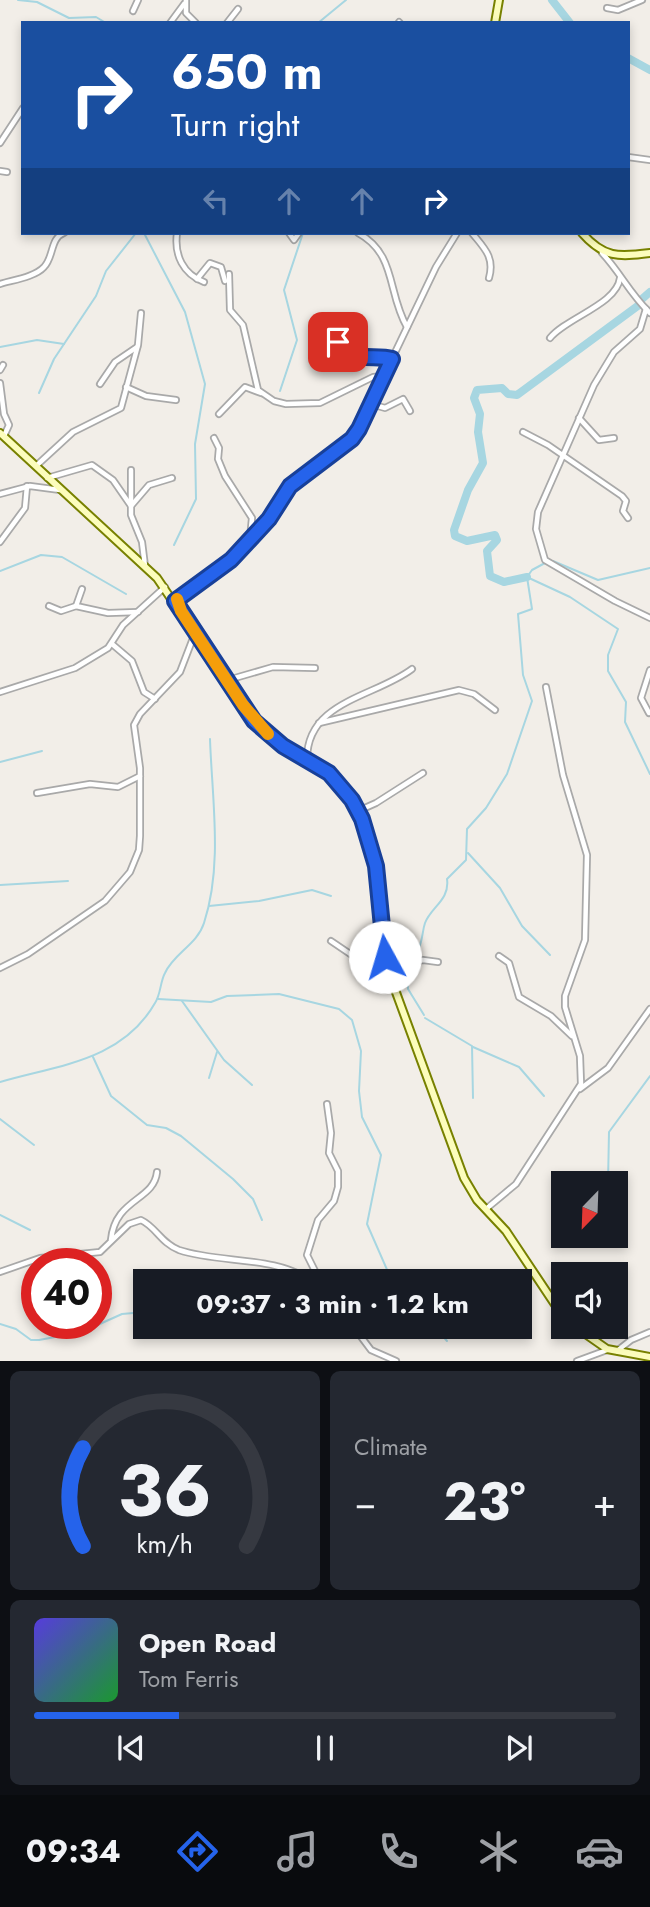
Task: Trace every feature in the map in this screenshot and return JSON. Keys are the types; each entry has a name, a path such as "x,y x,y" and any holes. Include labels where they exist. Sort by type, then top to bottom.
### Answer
{"street":[{"path":"133,11 138,0"},
{"path":"171,21 186,0 186,13 194,21"},
{"path":"495,21 499,0"},
{"path":"607,8 618,10 642,0"},
{"path":"228,21 237,9"},
{"path":"0,143 21,111"},
{"path":"630,157 650,160"},
{"path":"0,171 7,172"},
{"path":"0,284 41,269 56,238 61,235"},
{"path":"177,235 178,256 184,268 204,282"},
{"path":"361,235 379,249 386,259 396,299 408,327"},
{"path":"175,601 231,560 269,519 290,486 352,439 441,257 456,235"},
{"path":"474,235 489,254 492,265 489,278"},
{"path":"584,235 602,253 648,311 642,326 609,358 579,418 537,518 539,543 545,560 650,618"},
{"path":"602,253 624,256 650,253"},
{"path":"197,279 209,263 221,267 227,285 230,310 243,325 257,387 262,394"},
{"path":"227,285 229,274"},
{"path":"550,338 565,323 588,312 611,293 619,284 620,278"},
{"path":"35,467 73,432 119,410 137,348 141,313"},
{"path":"348,319 338,338 342,349 359,357 392,359"},
{"path":"100,384 115,362 137,348"},
{"path":"219,414 245,387 278,403 311,404 332,399 373,377 384,376"},
{"path":"0,383 4,415 9,425 2,435 166,587 254,721 283,746 341,785 358,811 376,866 385,957 389,971 464,1178 506,1231 551,1298"},
{"path":"126,387 146,396 176,400"},
{"path":"371,404 385,408 403,398 410,411"},
{"path":"579,418 600,440 614,438"},
{"path":"523,432 564,456 624,498 623,511 628,518"},
{"path":"214,438 225,476 252,518 250,539"},
{"path":"47,478 92,466 113,480 131,506"},
{"path":"131,470 132,521 143,546 145,567"},
{"path":"131,506 152,483 172,478"},
{"path":"0,494 27,486 61,490"},
{"path":"0,542 25,508 27,486"},
{"path":"0,692 75,668 112,644 123,625 166,587"},
{"path":"76,606 82,589"},
{"path":"49,606 61,611 76,606 108,612 139,612"},
{"path":"0,968 28,954 105,901 130,872 139,850 140,776 134,725 180,673 195,632"},
{"path":"112,644 132,661 144,692 155,699"},
{"path":"228,680 273,667 315,668"},
{"path":"307,760 310,734 318,723 340,705 412,669"},
{"path":"649,713 641,698 650,670"},
{"path":"546,687 563,775 587,855 585,940 565,996 565,1007 581,1066 579,1089"},
{"path":"318,723 459,690 474,694 495,710"},
{"path":"358,811 376,803 423,773"},
{"path":"37,793 90,784 118,787 140,776"},
{"path":"331,941 362,962 389,971"},
{"path":"499,956 509,963 519,997 551,1016 575,1040"},
{"path":"385,957 408,964 438,962"},
{"path":"486,1209 516,1184 579,1089 607,1069 650,1009"},
{"path":"314,1269 307,1255 318,1220 334,1201 339,1176 329,1153 331,1133 327,1104"},
{"path":"111,1241 122,1211 149,1190 155,1182 157,1172"},
{"path":"0,1272 40,1258 100,1252 129,1224 141,1220 161,1240 176,1249 284,1269"},
{"path":"617,1351 631,1340 650,1332"},
{"path":"361,1339 380,1359 396,1361"},
{"path":"593,1339 607,1349 650,1357"},
{"path":"577,1361 591,1359 607,1349"}],"waterway":[{"path":"18,0 37,2 69,18 96,17 103,21"},
{"path":"320,21 346,0"},
{"path":"552,0 568,21"},
{"path":"630,59 650,70"},
{"path":"39,393 54,359 96,296 106,271 134,235"},
{"path":"145,235 185,312 205,384 195,444 196,499 174,545"},
{"path":"280,391 297,340 284,290 302,235"},
{"path":"642,299 650,292"},
{"path":"527,577 504,582 490,576 487,551 497,540 495,535 467,541 455,536 454,530 468,490 483,463 478,432 480,414 474,398 477,390 502,388 508,394 517,395 639,305"},
{"path":"0,347 37,340 64,344"},
{"path":"0,571 41,555 62,557 126,594"},
{"path":"553,561 598,580 650,568"},
{"path":"407,962 407,955 418,950 425,923 446,892 447,879 466,860 467,829 486,808 507,774 532,701 523,675 518,614 532,609 527,577 532,570 545,563"},
{"path":"529,578 570,597 618,629 608,655 608,671 626,702 625,722 650,774"},
{"path":"0,1082 87,1058 125,1037 155,1003 169,966 201,931 210,901 215,855 210,739"},
{"path":"0,762 42,751"},
{"path":"468,853 500,888 522,926 550,955"},
{"path":"0,885 68,881"},
{"path":"209,906 259,901 312,890 331,896"},
{"path":"407,965 408,989 424,1015"},
{"path":"158,999 211,1002 227,996 279,994 339,1009 352,1020 361,1051 359,1091 362,1117 381,1155 367,1224 387,1269"},
{"path":"182,1001 224,1060 252,1085"},
{"path":"425,1018 472,1046 473,1098"},
{"path":"473,1047 519,1067 544,1096"},
{"path":"209,1078 217,1052"},
{"path":"93,1057 111,1096 147,1125 166,1128 181,1136 253,1199 262,1220"},
{"path":"608,1171 609,1132 650,1076"},
{"path":"0,1119 34,1145"},
{"path":"0,1215 30,1230"},
{"path":"0,1324 16,1329 31,1340 39,1340 82,1332 122,1314 133,1313"}],"slow traffic":[{"path":"177,599 175,601 181,611 243,705 254,721 268,734"}],"route":[{"path":"338,342 342,349 351,355 392,359 359,429 352,439 290,486 269,519 231,560 175,601 254,721 294,754 329,773 352,800 362,819 376,866 385,957"}]}
